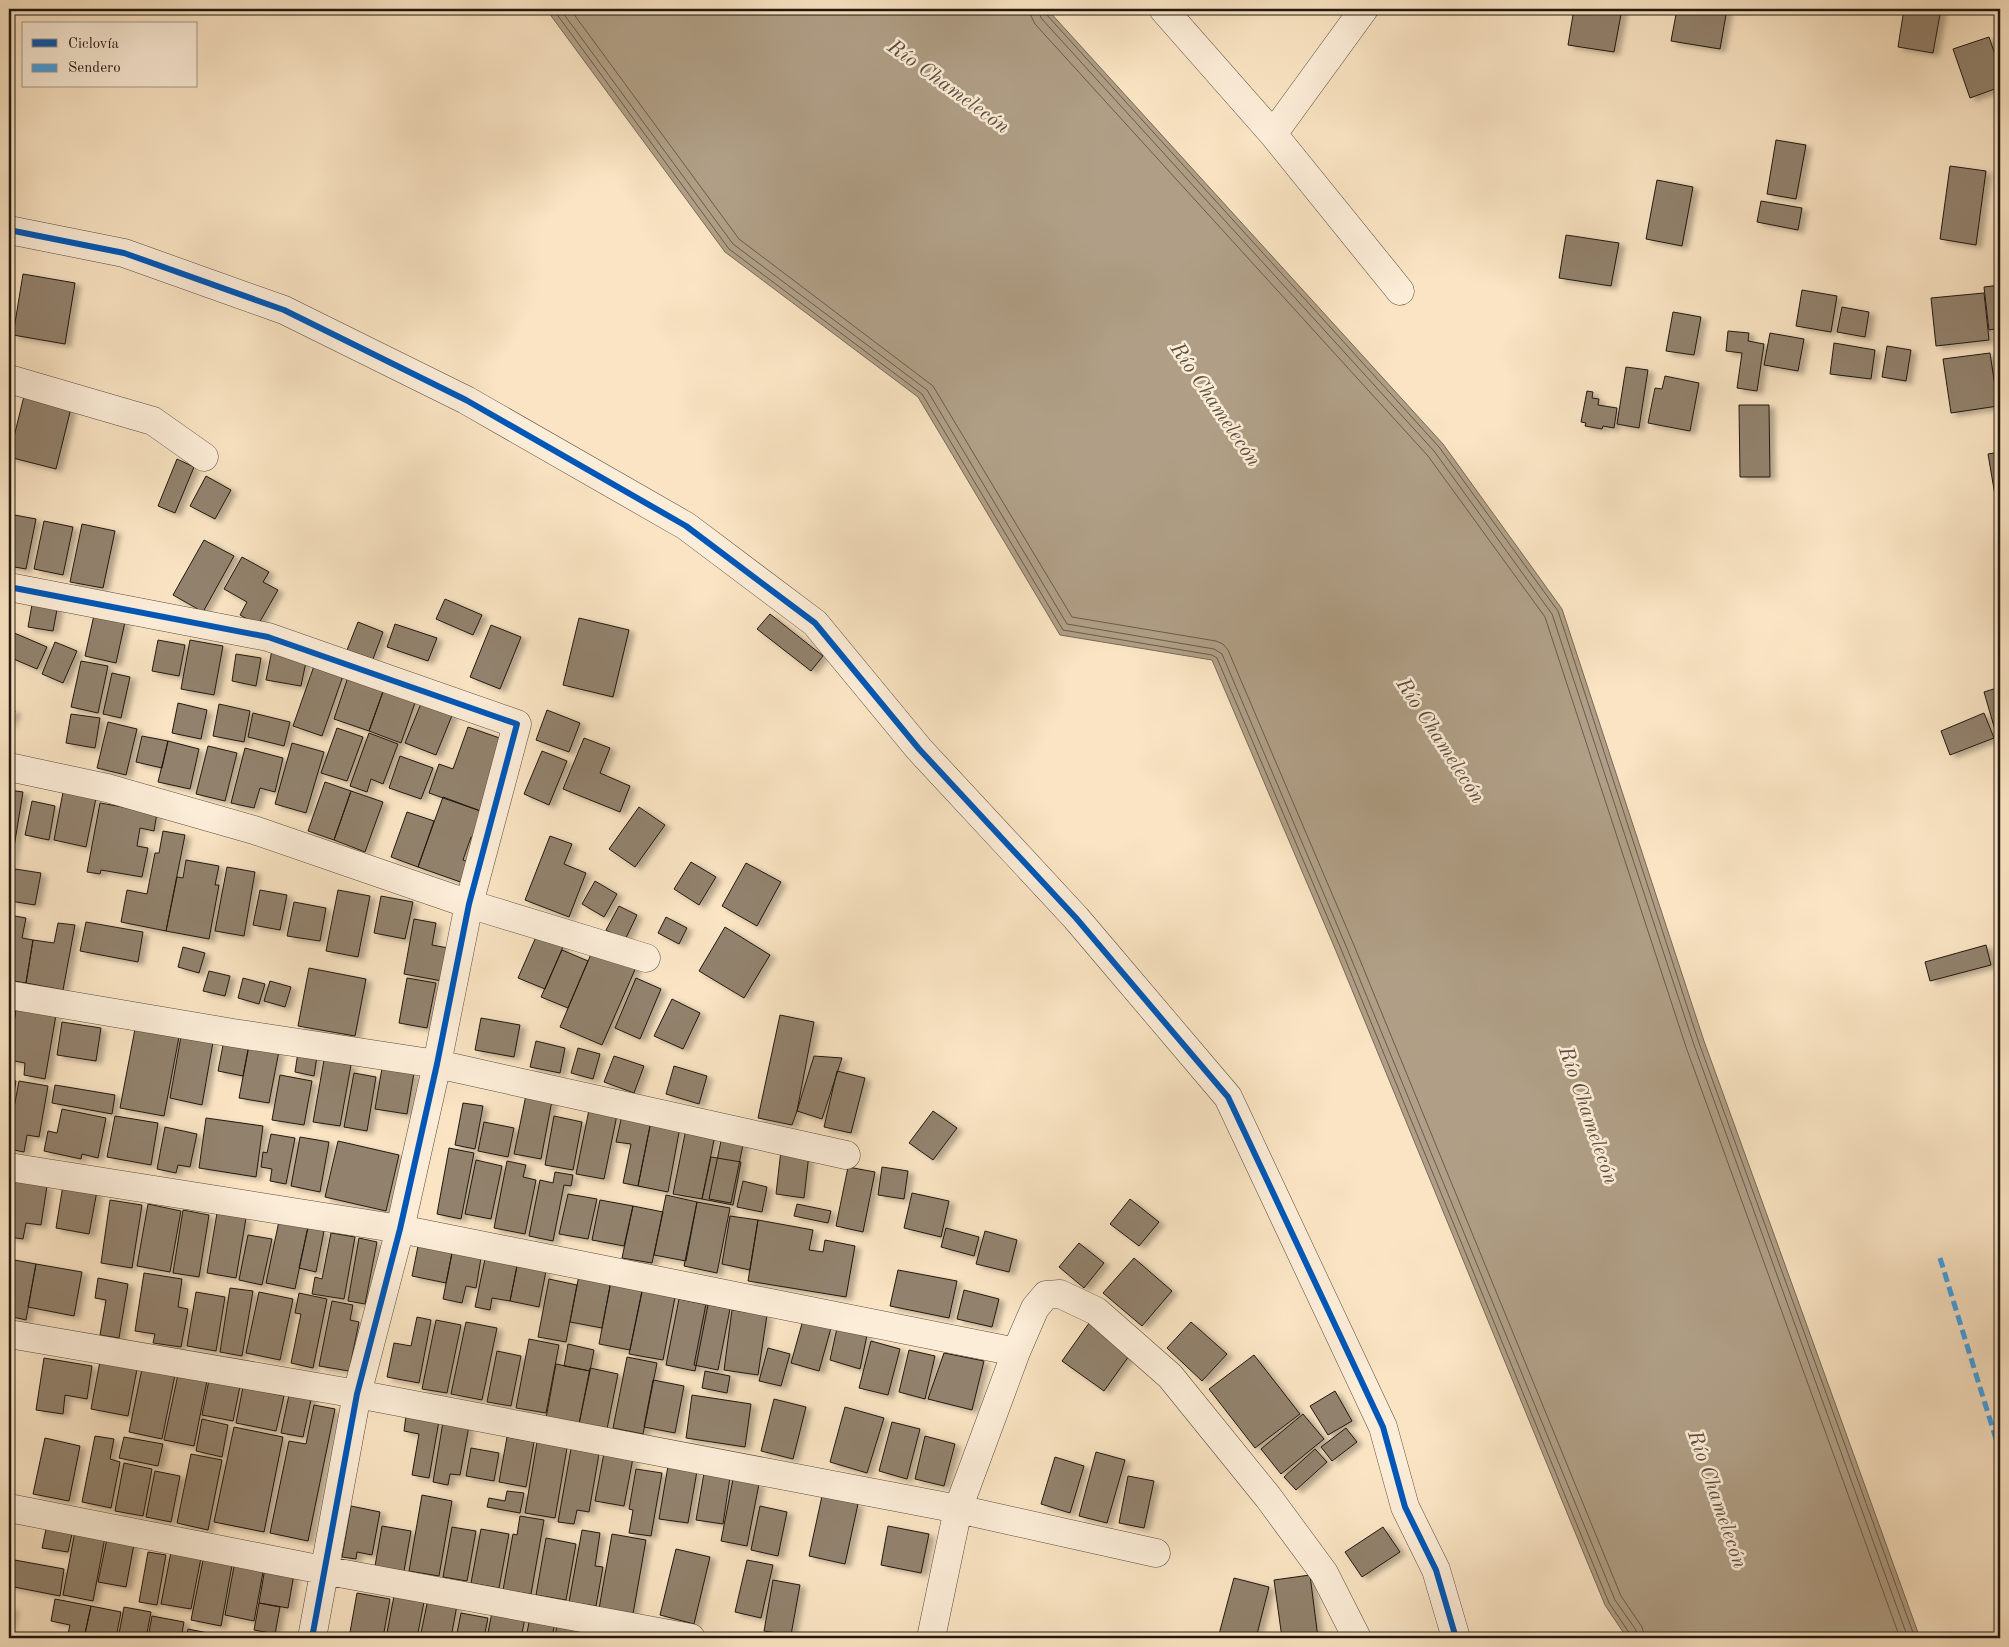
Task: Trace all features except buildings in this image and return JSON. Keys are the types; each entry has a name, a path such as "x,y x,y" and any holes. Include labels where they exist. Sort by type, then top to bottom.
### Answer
{"street":[{"path":"1163,9 1273,134 1400,291"},
{"path":"1273,134 1364,9"},
{"path":"9,230 124,253 293,314 466,400 686,526 815,623 919,748 1076,918 1228,1097 1383,1427 1405,1507 1436,1570 1456,1638"},
{"path":"9,379 153,420 204,457"},
{"path":"9,588 268,638 517,724 469,904 437,1064 400,1229 357,1394 323,1570 312,1638"},
{"path":"9,767 107,788 254,830 469,904 646,958"},
{"path":"9,995 233,1033 437,1064 846,1155"},
{"path":"9,1167 400,1229 1016,1352"},
{"path":"931,1638 958,1509 1016,1352 1035,1308 1046,1295 1060,1294 1096,1311 1170,1376 1268,1497 1324,1573 1357,1638"},
{"path":"9,1334 357,1394 958,1509 1156,1553"},
{"path":"9,1508 323,1570 691,1638"}],"water":[{"name":"Río Chamelecón","path":"546,9 1047,9 1443,444 1562,609 1704,1041 1920,1638 1627,1638 1605,1605 1336,951 1212,660 1060,635 918,397 725,252"}],"marked path":[{"path":"1940,1258 2000,1452"}],"cycle path":[{"path":"9,230 124,253 284,310 466,400 686,526 815,623 919,749 1076,918 1228,1097 1383,1427 1405,1507 1436,1570 1456,1638"},
{"path":"9,587 268,637 517,724 469,904 437,1064 400,1229 357,1394 312,1638"}]}
